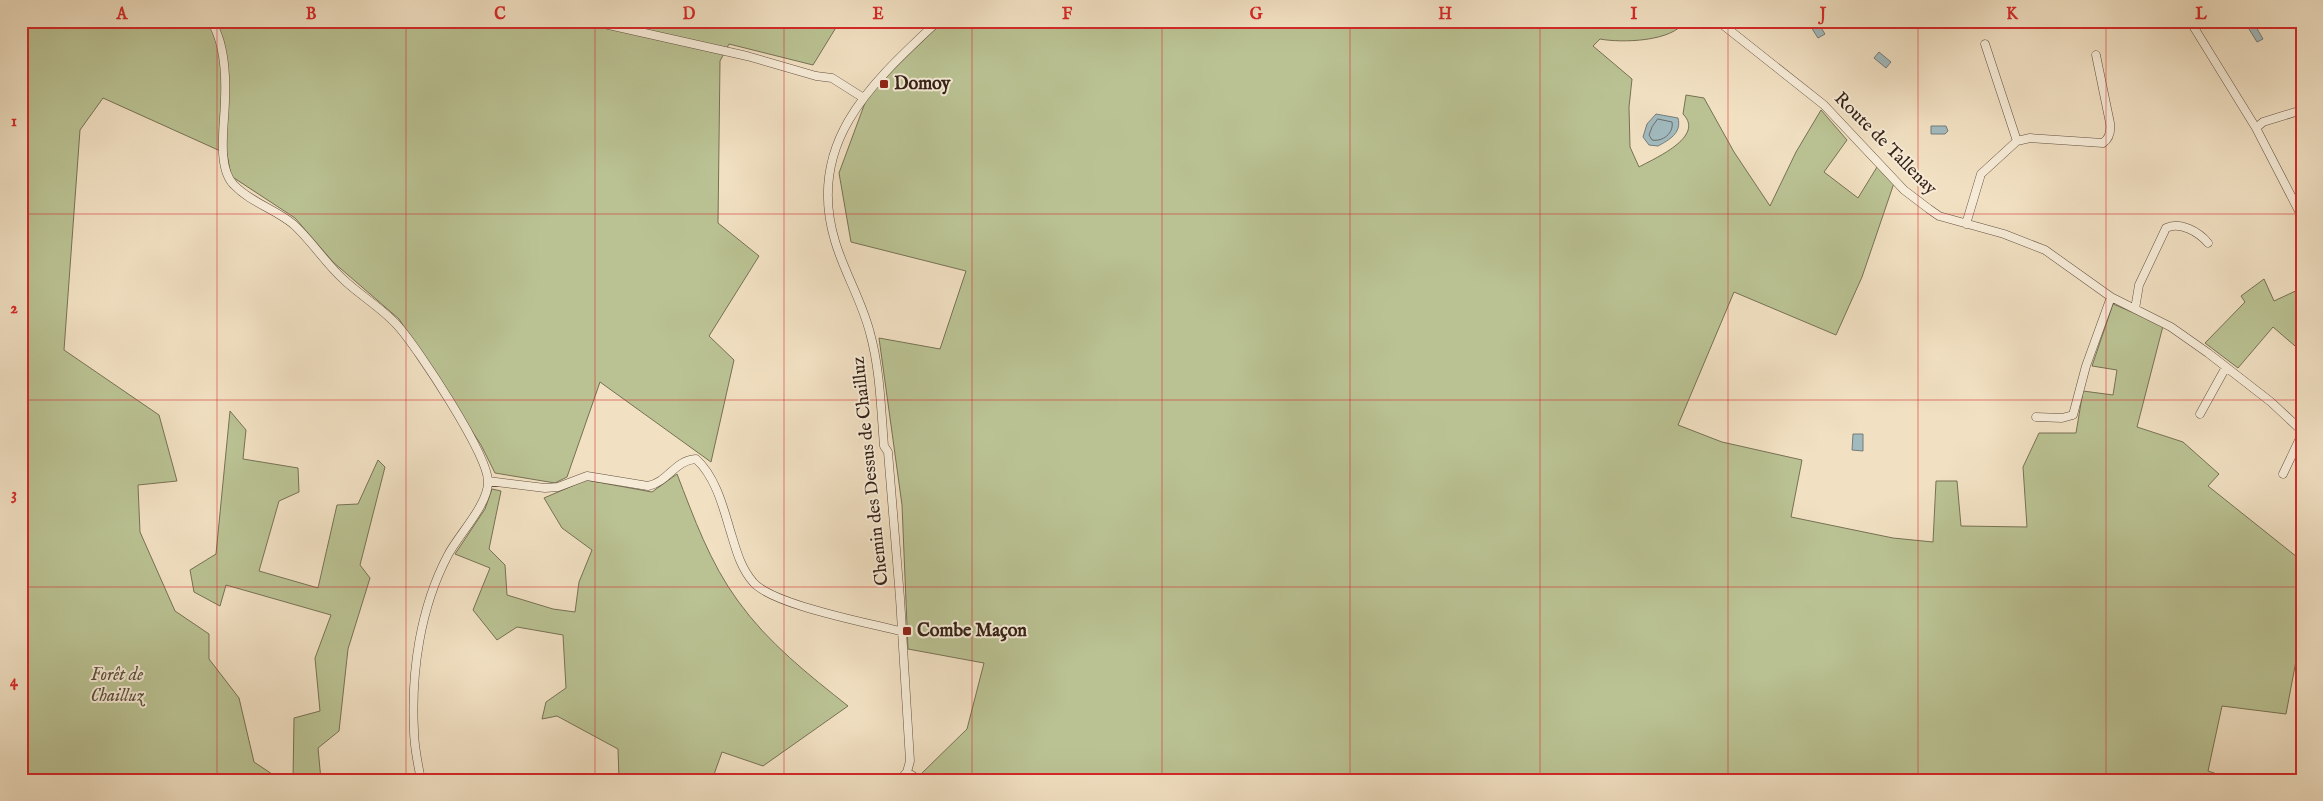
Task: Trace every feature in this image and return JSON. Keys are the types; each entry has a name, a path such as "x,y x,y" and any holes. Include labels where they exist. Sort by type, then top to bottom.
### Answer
{"street":[{"path":"211,21 218,37 224,73 223,150 227,176 234,186 296,227 344,280 399,326 448,398 478,448 486,469 488,481 486,495 449,553 437,576 426,608 416,662 414,723 421,780"},
{"path":"591,21 746,56 816,76 832,78 862,97"},
{"name":"Chemin des Dessus de Chailluz","path":"907,772 910,761 903,632 888,452 884,446 876,363 870,333 835,241 828,194 831,168 839,140 862,97 938,21"},
{"name":"Route de Tallenay","path":"1718,21 1824,105 1904,190 1939,216 2033,243 2112,296 2171,327 2271,402 2302,432"},
{"path":"2190,21 2256,128 2302,217"},
{"path":"1985,44 2018,141"},
{"path":"1966,224 1981,174 2018,141 2030,138 2103,144 2107,141 2111,132 2110,123 2096,55"},
{"path":"2256,128 2263,122 2302,110"},
{"path":"2136,309 2140,285 2166,228 2178,225 2197,233 2208,243"},
{"path":"2036,417 2062,418 2073,414 2086,366 2112,296"},
{"path":"2200,414 2226,367"},
{"path":"2282,474 2302,432"},
{"path":"488,481 545,488 558,487 587,476 648,486 658,484 682,462 696,459 714,484 744,569 762,591 776,598 808,608 903,632"},
{"path":"900,780 907,772 919,780"}],"green space":[{"name":"Forêt de Chailluz","path":"21,21 840,21 813,65 729,44 720,61 718,223 759,256 709,336 734,360 711,462 600,382 567,477 555,483 495,473 481,445 399,319 333,262 295,218 231,176 227,154 103,98 80,130 64,350 159,415 177,481 138,485 140,532 175,611 209,634 209,659 239,698 254,762 281,780 21,780"},
{"path":"935,21 1685,21 1679,28 1658,37 1633,41 1600,39 1593,46 1632,79 1629,107 1630,147 1639,167 1665,153 1683,139 1688,131 1688,123 1683,114 1686,95 1704,98 1734,152 1770,206 1796,152 1821,110 1847,140 1824,172 1858,198 1877,167 1894,183 1862,277 1836,335 1734,292 1678,425 1722,442 1802,460 1791,517 1893,538 1933,542 1936,481 1957,481 1961,526 2027,527 2023,467 2039,433 2076,433 2083,391 2113,395 2117,370 2092,366 2113,304 2160,324 2163,326 2137,427 2183,442 2219,474 2208,486 2302,561 2302,629 2286,714 2222,706 2208,771 2235,780 924,780 920,775 967,729 984,663 908,649 902,505 879,338 940,349 966,271 851,242 839,173 869,92"},
{"path":"2264,279 2274,301 2302,288 2302,352 2273,327 2238,368 2205,343 2245,302 2241,296"},
{"path":"230,411 246,430 243,459 298,468 299,492 279,501 259,571 318,588 337,505 358,504 378,460 385,467 360,565 370,578 348,649 339,731 318,748 321,780 293,780 294,718 320,711 315,658 331,615 226,585 220,606 194,592 190,570 216,554"},
{"path":"677,474 696,524 711,556 738,601 776,645 848,706 763,766 722,752 712,780 619,780 618,749 557,716 542,719 546,702 566,688 563,635 517,627 497,640 473,610 490,568 455,554 485,509 492,489 501,491 489,549 505,565 507,595 553,609 575,612 579,582 592,550 562,528 544,498 586,480 652,492"}],"water":[{"path":"1818,23 1825,34 1818,38 1811,27"},
{"path":"2255,25 2263,39 2257,42 2249,29"},
{"path":"1879,52 1891,62 1886,68 1874,58"},
{"path":"1656,114 1678,118 1679,123 1674,135 1658,146 1649,145 1643,137 1647,124"},
{"path":"1931,126 1946,126 1948,131 1945,134 1931,134"},
{"path":"1853,434 1863,434 1863,451 1852,450"}],"place":[{"name":"Domoy","path":"884,84"},
{"name":"Combe Maçon","path":"907,631"}]}
